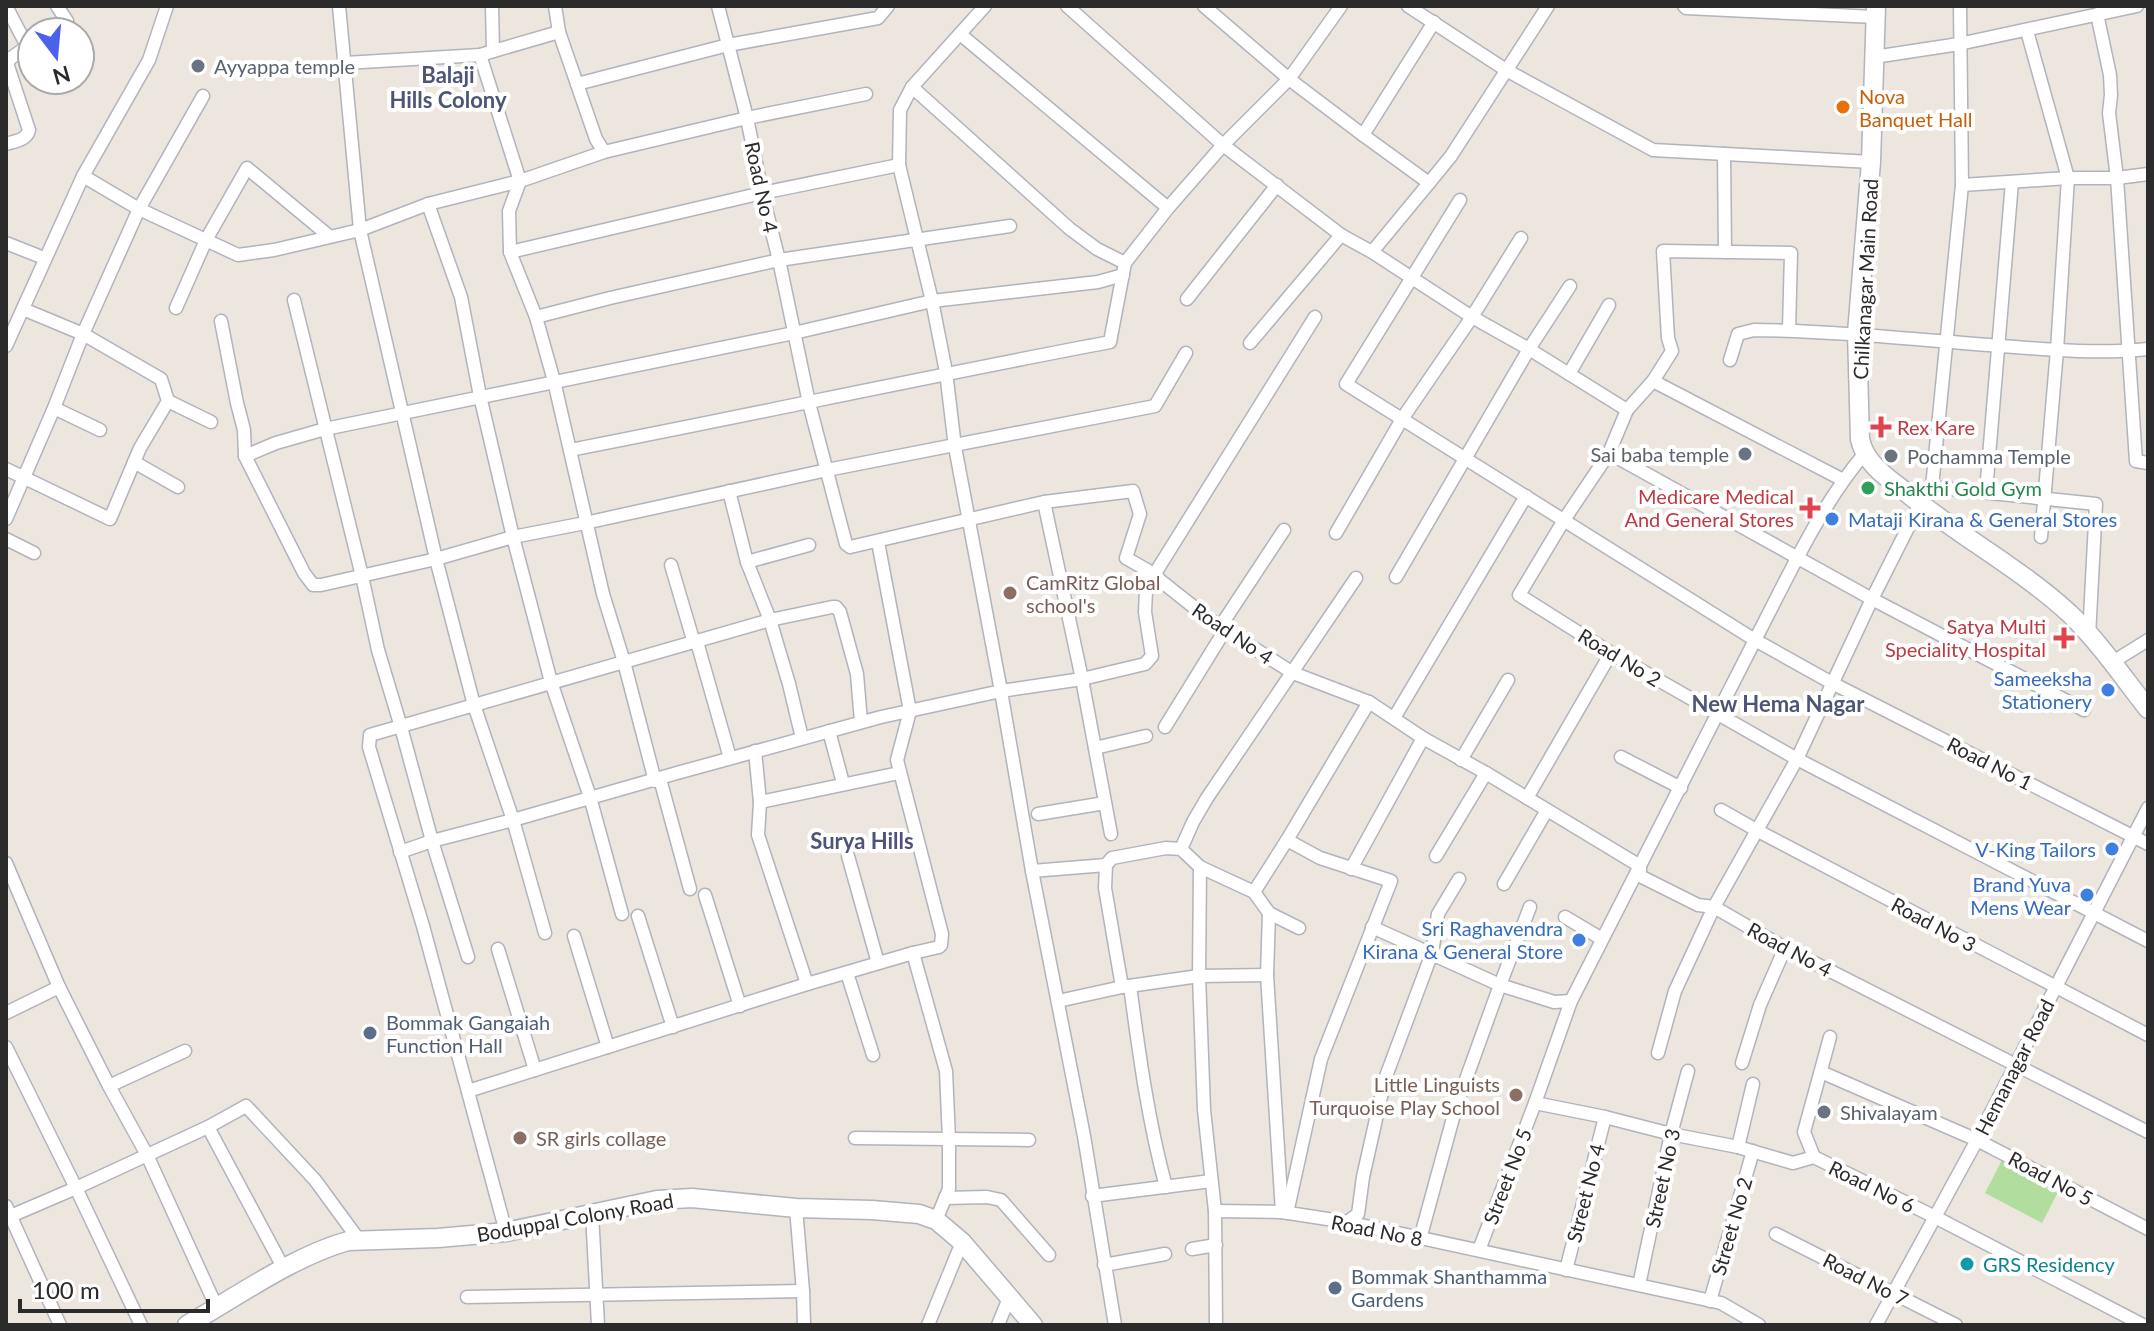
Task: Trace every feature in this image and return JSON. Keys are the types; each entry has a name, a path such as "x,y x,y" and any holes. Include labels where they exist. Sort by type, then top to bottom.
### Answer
{"street":[{"path":"6,346 83,176 149,60 167,6"},
{"path":"339,6 360,230 436,559 474,705 513,820 545,933"},
{"path":"492,6 486,53 520,181 509,211 510,252 536,317 554,381 603,594 690,889"},
{"path":"555,6 559,32 596,139 604,152"},
{"name":"Road No 4","path":"718,6 747,118 809,403 846,544 850,547 878,542 1044,502 1133,491 1140,514 1126,558 1150,572 1223,628 1293,673 1369,702 1423,738 1640,866 1640,876 1698,905 1714,907 1785,948 2148,1132"},
{"path":"577,84 728,45 878,18 888,6"},
{"path":"985,6 912,87 900,110 899,165 946,372 955,447 1084,1136 1115,1325"},
{"path":"1067,6 1223,145 1341,235 1627,410"},
{"path":"1204,6 1289,79 1429,183"},
{"path":"570,450 809,403 946,372 1110,342 1124,269 1168,208 1223,145 1289,79 1341,6"},
{"path":"1408,6 1506,70 1653,150 1871,162"},
{"path":"1372,252 1451,156 1548,6"},
{"path":"1684,6 1876,12"},
{"path":"1658,1053 1675,991 1714,907 1797,759 1872,599 1920,504 1932,487 1962,185 1960,6"},
{"path":"1874,57 2027,31 2137,6"},
{"name":"Chilkanagar Main Road","path":"1864,454 1860,439 1857,333 1871,162 1876,12"},
{"path":"2097,14 2110,75 2109,113 2117,178 2136,461 2148,463"},
{"path":"1363,135 1434,22"},
{"path":"2027,31 2068,178 2041,537"},
{"path":"345,63 486,53 559,32"},
{"path":"960,34 1168,208"},
{"path":"16,54 7,63 16,90"},
{"path":"912,87 1070,229 1124,269"},
{"path":"83,176 139,209 238,255 360,230 428,204 520,181 604,152 866,94"},
{"path":"6,144 26,137 29,130 18,96"},
{"path":"6,519 139,209 203,96"},
{"path":"1724,154 1725,252 1791,253 1789,330"},
{"path":"510,252 762,193 899,165"},
{"path":"176,308 206,240 247,168 329,236"},
{"path":"1962,185 2148,174"},
{"path":"1986,492 2012,182"},
{"path":"1187,299 1277,185"},
{"path":"1412,278 1460,200"},
{"path":"428,204 461,297 480,396 551,682 590,797 622,914"},
{"path":"536,317 779,260 1010,226"},
{"path":"1250,343 1341,235"},
{"path":"1336,533 1402,419 1472,317 1521,238"},
{"path":"6,243 44,258"},
{"name":"Road No 2","path":"1725,252 1663,251 1668,338 1672,351 1653,381 1627,410 1609,453 1519,595 1611,653 1797,759 2148,941"},
{"path":"245,456 276,443 325,429 480,396 794,333 932,301 1098,282 1124,269"},
{"name":"Road No 1","path":"1412,278 1346,384 1755,640 1832,683 2148,844"},
{"path":"1396,577 1529,349 1570,286"},
{"path":"294,300 378,650 468,957"},
{"path":"1569,374 1609,305"},
{"path":"23,309 83,334 161,379 168,401 211,422"},
{"path":"400,852 861,722 1145,664 1152,656 1145,612 1150,572 1315,317"},
{"path":"221,321 244,430 245,456 313,585 436,559 513,537 827,470 1155,406 1186,353"},
{"path":"1730,360 1738,334 1754,330 1857,333 2057,350 2148,349"},
{"path":"1653,381 1843,480"},
{"path":"6,469 110,519 134,462 168,401"},
{"path":"54,408 100,430"},
{"path":"1609,453 1872,599 2084,710"},
{"path":"1864,454 1920,504 2040,588 2072,616 2148,709"},
{"name":"Street No 5","path":"1479,1250 1571,1001 1798,558 1843,480 1864,454"},
{"path":"134,462 178,487"},
{"path":"1932,487 2096,504 2089,636"},
{"path":"729,491 747,562 770,620 802,738"},
{"path":"1394,718 1526,496"},
{"path":"1044,502 1111,834"},
{"path":"1165,727 1284,530"},
{"path":"6,539 34,553"},
{"path":"468,1091 807,984 939,947 943,940 897,760 910,711 878,542"},
{"path":"747,562 809,545"},
{"path":"671,565 730,758"},
{"path":"1181,849 1207,798 1356,578"},
{"path":"506,1232 369,747 370,735 770,620 832,607 840,612 857,674 861,722"},
{"path":"2111,663 2148,640"},
{"path":"1527,798 1611,653"},
{"path":"1461,760 1508,680"},
{"path":"1254,892 1369,702"},
{"path":"829,731 843,783"},
{"path":"1095,748 1146,736"},
{"path":"1351,869 1423,738"},
{"path":"755,751 760,802 758,835 807,984"},
{"path":"1621,757 1681,788"},
{"path":"760,802 899,773"},
{"path":"1436,856 1486,773"},
{"path":"1038,814 1105,803"},
{"name":"Hemanagar Road","path":"1876,1325 1977,1140 2148,808"},
{"path":"1504,884 1547,810"},
{"name":"Road No 3","path":"1721,810 2148,1035"},
{"path":"1285,1213 1321,1059 1391,881 1320,858 1287,840"},
{"path":"1166,1187 1105,888 1106,865 1112,858 1166,848 1181,849 1200,867 1254,892 1269,913 1299,928"},
{"path":"848,856 878,963"},
{"path":"6,863 59,987 147,1155 217,1308"},
{"path":"1032,871 1106,865"},
{"path":"1200,867 1199,976 1204,1110 1215,1211 1216,1325"},
{"path":"1347,1222 1358,1214 1385,1079 1432,953 1438,914 1459,879"},
{"path":"705,895 740,1006"},
{"path":"1420,1239 1456,1107 1530,907"},
{"path":"1269,913 1267,975 1285,1213"},
{"path":"638,916 673,1027"},
{"path":"1565,917 1602,939"},
{"path":"1372,927 1500,985 1554,1002 1571,1001"},
{"path":"574,936 608,1047"},
{"path":"1742,1063 1760,1005 1785,948"},
{"path":"498,949 535,1070"},
{"path":"913,953 946,1071 949,1189 936,1220"},
{"path":"847,973 873,1055"},
{"path":"1058,1001 1126,986 1199,976 1267,975"},
{"path":"6,1013 59,987"},
{"path":"1814,1157 1804,1132 1830,1037"},
{"path":"6,1047 141,1325"},
{"path":"109,1086 185,1051"},
{"name":"Street No 3","path":"1639,1285 1671,1134 1688,1071"},
{"name":"Road No 5","path":"1821,1072 1977,1140 2148,1229"},
{"name":"Street No 2","path":"1738,1147 1753,1084"},
{"name":"Road No 6","path":"1535,1103 1738,1147 1793,1163 1814,1157 2143,1325"},
{"path":"60,1325 8,1213 76,1188 208,1127 246,1106 315,1180 359,1240"},
{"name":"Street No 4","path":"1566,1270 1605,1117"},
{"path":"208,1127 284,1269"},
{"path":"855,1138 1029,1140"},
{"name":"Street No 2","path":"1710,1301 1753,1151"},
{"path":"1092,1196 1211,1181"},
{"path":"945,1198 987,1197 1001,1200 1049,1255"},
{"name":"Boduppal Colony Road","path":"187,1325 284,1269 336,1244 506,1232 657,1200 692,1198 796,1208 919,1214 936,1220 962,1242 1033,1325"},
{"path":"796,1208 804,1325"},
{"name":"Road No 8","path":"1215,1211 1285,1213 1347,1222 1721,1303 1759,1325"},
{"path":"592,1213 598,1325"},
{"name":"Road No 7","path":"1776,1234 1956,1325"},
{"path":"928,1325 962,1242"},
{"path":"1192,1249 1216,1245"},
{"path":"1104,1265 1165,1254"},
{"path":"467,1297 803,1291"},
{"path":"998,1325 1009,1298"}],"green space":[{"path":"2002,1160 2059,1190 2042,1223 1985,1193"}],"place":[{"name":"Ayyappa temple","path":"198,66"},
{"name":"Nova Banquet Hall","path":"1843,107"},
{"name":"Rex Kare","path":"1881,427"},
{"name":"Sai baba temple","path":"1745,454"},
{"name":"Pochamma Temple","path":"1891,456"},
{"name":"Shakthi Gold Gym","path":"1868,488"},
{"name":"Medicare Medical And General Stores","path":"1810,508"},
{"name":"Mataji Kirana & General Stores","path":"1832,519"},
{"name":"CamRitz Global school's","path":"1010,593"},
{"name":"Satya Multi Speciality Hospital","path":"2064,638"},
{"name":"Sameeksha Stationery","path":"2108,690"},
{"name":"V-King Tailors","path":"2112,849"},
{"name":"Brand Yuva Mens Wear","path":"2087,895"},
{"name":"Sri Raghavendra Kirana & General Store","path":"1579,940"},
{"name":"Bommak Gangaiah Function Hall","path":"370,1033"},
{"name":"Little Linguists Turquoise Play School","path":"1516,1095"},
{"name":"Shivalayam","path":"1824,1112"},
{"name":"SR girls collage","path":"520,1138"},
{"name":"GRS Residency","path":"1967,1264"},
{"name":"Bommak Shanthamma Gardens","path":"1335,1288"}],"district":[{"name":"Balaji Hills Colony","path":"448,86"},
{"name":"New Hema Nagar","path":"1778,703"},
{"name":"Surya Hills","path":"862,840"}]}
